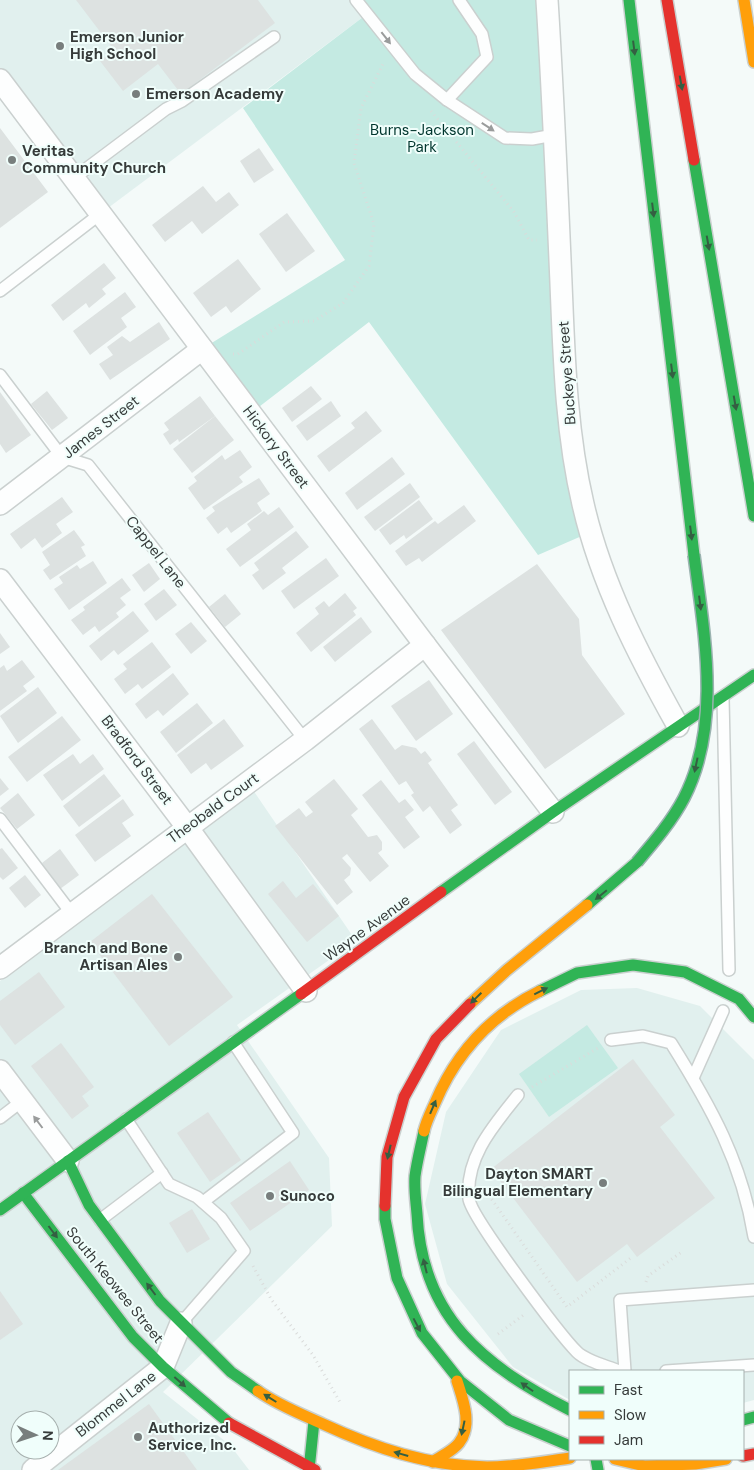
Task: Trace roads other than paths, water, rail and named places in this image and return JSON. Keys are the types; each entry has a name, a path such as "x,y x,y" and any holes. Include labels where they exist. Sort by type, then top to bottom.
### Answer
{"main road":[{"path":"569,1446 544,1439 498,1414 457,1381 420,1330 399,1288 388,1250 384,1207 386,1165 396,1122 412,1076 437,1037 477,996 510,966 610,888 658,839 676,811 694,774 701,742 706,707 706,668 629,0"},
{"path":"668,0 754,516"},
{"path":"744,0 754,62"},
{"name":"Wayne Avenue","path":"0,1210 553,812 754,675"},
{"path":"569,1410 534,1392 490,1361 454,1326 430,1283 418,1235 414,1177 425,1127 445,1080 476,1036 514,1004 577,973 632,965 685,972 739,999 754,1017"},
{"name":"South Keowee Street","path":"68,1161 89,1205 160,1301 231,1372 273,1401 357,1440 402,1455 433,1462 486,1467 515,1466 569,1458"},
{"name":"South Keowee Street","path":"23,1193 133,1337 162,1367 230,1424 311,1469"},
{"path":"433,1462 460,1442 465,1427 466,1412 457,1381"},
{"path":"311,1469 314,1421"},
{"path":"619,1460 645,1466 695,1464 720,1460"}],"street":[{"name":"Buckeye Street","path":"547,0 565,377 572,451 583,505 598,558 636,647 678,726"},
{"name":"Hickory Street","path":"0,80 425,646 553,812"},
{"name":"James Street","path":"0,504 202,349"},
{"name":"Bradford Street","path":"0,580 187,827 306,991"},
{"name":"Theobald Court","path":"0,968 305,740 425,646"},
{"path":"0,1071 68,1161"},
{"name":"Blommel Lane","path":"33,1470 162,1367 181,1323"}],"lane":[{"path":"356,0 415,74 447,100 505,138 532,139 554,136"},
{"path":"447,100 486,57 482,34 459,0"},
{"path":"74,178 166,109 182,101 274,37"},
{"path":"0,291 100,214"},
{"path":"0,375 62,457"},
{"name":"Cappel Lane","path":"62,457 88,465 305,740"},
{"path":"723,697 729,970"},
{"path":"0,819 72,914"},
{"path":"693,1078 723,1011"},
{"path":"611,1040 643,1036 671,1043 693,1078 727,1140 749,1205 754,1237"},
{"path":"203,1202 293,1133 233,1042"},
{"path":"518,1095 484,1137 472,1169 469,1200 484,1229 578,1354 617,1370"},
{"path":"0,1118 22,1101"},
{"path":"126,1119 170,1184 203,1202 222,1218 244,1251 181,1323"},
{"path":"100,1220 162,1173"},
{"path":"625,1370 620,1300 754,1290"},
{"path":"679,1370 754,1364"}],"place":[{"name":"Emerson Junior High School","path":"60,46"},
{"name":"Emerson Academy","path":"136,94"},
{"name":"Veritas Community Church","path":"12,160"},
{"name":"Branch and Bone Artisan Ales","path":"178,957"},
{"name":"Dayton SMART Bilingual Elementary","path":"603,1183"},
{"name":"Sunoco","path":"270,1196"},
{"name":"Authorized Service, Inc.","path":"138,1437"}],"park label":[{"name":"Burns-Jackson Park","path":"422,138"}]}
